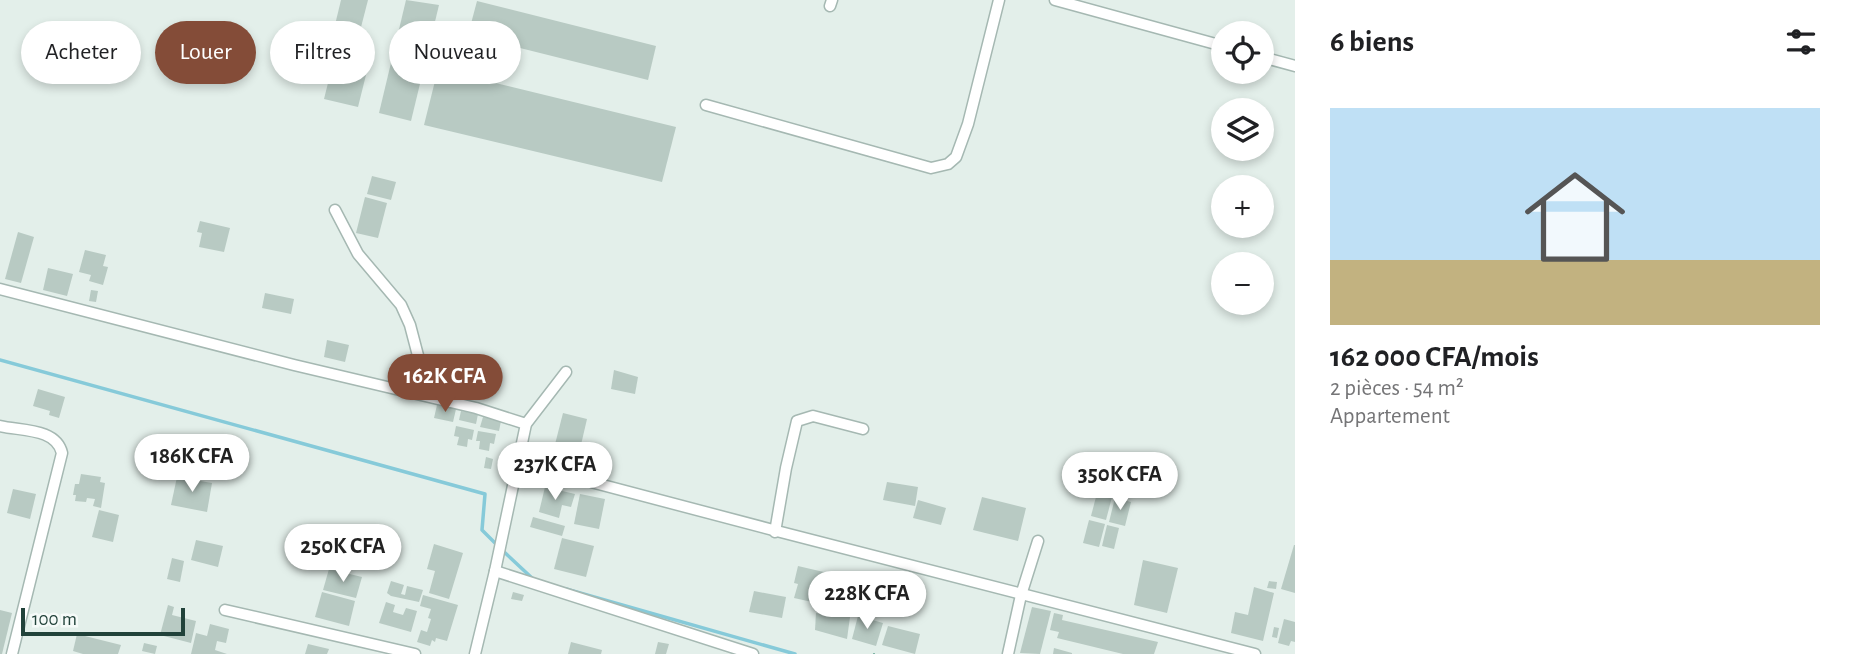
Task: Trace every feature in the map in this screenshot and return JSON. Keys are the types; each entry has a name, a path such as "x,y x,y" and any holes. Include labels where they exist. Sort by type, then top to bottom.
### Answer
{"street":[{"path":"706,105 931,168 948,164 956,157 968,124 999,0"},
{"path":"1055,0 1211,43"},
{"path":"1274,60 1295,66"},
{"path":"335,210 359,254 401,305 410,326 421,367 451,402"},
{"path":"0,289 293,365 451,402 526,424"},
{"path":"475,654 526,424 566,372"},
{"path":"775,531 797,421 813,416 863,429"},
{"path":"0,426 50,436 59,443 62,453 12,654"},
{"path":"519,463 1255,654"},
{"path":"1008,654 1021,595 1038,541"},
{"path":"495,571 753,654"},
{"path":"225,610 415,654"}],"building":[{"path":"341,0 368,0 363,21 336,21"},
{"path":"406,0 439,5 435,21 401,21"},
{"path":"477,1 656,46 648,80 521,48 521,21 472,21"},
{"path":"389,71 389,84 420,84 411,121 379,113"},
{"path":"328,84 364,84 358,107 324,99"},
{"path":"434,84 500,84 676,127 662,182 424,125"},
{"path":"372,176 396,182 391,200 367,194"},
{"path":"365,197 387,203 378,238 356,233"},
{"path":"200,221 230,228 224,252 199,247 202,233 197,232"},
{"path":"18,232 34,237 21,283 5,279"},
{"path":"85,250 106,255 103,266 108,267 103,285 89,281 91,275 79,272"},
{"path":"48,268 73,274 67,296 43,290"},
{"path":"91,290 98,291 96,302 89,301"},
{"path":"265,293 294,299 291,314 262,308"},
{"path":"327,340 349,345 345,362 324,357"},
{"path":"614,370 638,377 635,394 611,389"},
{"path":"38,389 65,397 59,418 49,415 50,411 33,406"},
{"path":"437,405 456,409 453,422 434,418"},
{"path":"461,411 478,414 476,424 459,420"},
{"path":"563,413 587,419 577,462 552,456"},
{"path":"483,417 501,421 499,431 480,427"},
{"path":"456,426 474,430 472,440 468,439 467,447 457,445 459,437 454,436"},
{"path":"478,431 496,434 494,444 490,443 489,451 479,449 480,441 476,441"},
{"path":"486,457 493,459 491,469 484,468"},
{"path":"81,474 101,477 100,482 105,483 101,508 93,506 95,499 75,501 75,484 79,484"},
{"path":"177,477 212,483 207,512 171,505"},
{"path":"887,482 918,487 915,506 883,500"},
{"path":"545,487 575,494 571,507 562,505 559,518 539,512"},
{"path":"13,489 36,494 30,519 7,513"},
{"path":"1097,493 1112,497 1106,520 1091,516"},
{"path":"580,494 605,499 599,529 574,524"},
{"path":"982,497 1026,508 1018,541 973,530"},
{"path":"1115,498 1131,502 1125,526 1109,522"},
{"path":"918,500 946,508 941,525 913,518"},
{"path":"99,510 119,515 113,542 92,537"},
{"path":"533,517 565,526 562,536 530,527"},
{"path":"1089,520 1105,524 1099,547 1083,543"},
{"path":"1107,525 1119,528 1114,549 1102,546"},
{"path":"562,538 594,546 586,577 554,569"},
{"path":"196,540 223,546 218,567 191,560"},
{"path":"434,544 463,553 449,599 429,593 435,571 427,569"},
{"path":"1295,545 1295,593 1281,589"},
{"path":"172,558 184,561 180,582 167,579"},
{"path":"1143,560 1178,568 1167,613 1134,605"},
{"path":"798,566 828,573 821,604 794,598 798,584 794,583"},
{"path":"329,569 362,577 356,598 323,590"},
{"path":"391,581 404,585 401,594 405,595 407,586 423,590 419,602 387,593"},
{"path":"1269,581 1277,582 1276,589 1267,588"},
{"path":"1254,587 1274,593 1263,641 1231,633 1235,612 1248,615"},
{"path":"754,591 786,597 782,618 749,612"},
{"path":"322,592 355,601 349,626 315,617"},
{"path":"513,592 524,595 522,601 511,599"},
{"path":"423,595 458,605 447,641 436,638 430,646 417,642 421,630 427,632 431,619 428,618 431,609 420,606"},
{"path":"386,602 395,605 393,612 403,615 406,608 417,611 411,632 379,623"},
{"path":"168,605 174,607 172,615 196,621 191,643 160,635"},
{"path":"1032,607 1051,611 1040,654 1020,653"},
{"path":"0,610 12,613 2,654 0,654"},
{"path":"816,613 850,617 847,639 815,630"},
{"path":"1054,613 1063,615 1062,620 1158,642 1154,654 1123,654 1057,638 1059,632 1050,630"},
{"path":"858,616 883,623 876,646 852,639"},
{"path":"1284,619 1295,622 1295,642 1291,641 1289,646 1278,643"},
{"path":"210,624 229,629 226,643 217,641 215,650 227,654 191,654 196,633 207,636"},
{"path":"888,626 920,634 915,654 882,645"},
{"path":"1274,627 1279,628 1277,638 1272,637"},
{"path":"77,634 121,645 118,654 83,654 73,651"},
{"path":"571,642 602,650 601,654 568,654"},
{"path":"658,642 669,644 666,654 655,654"},
{"path":"144,643 157,646 155,654 142,651"},
{"path":"308,644 329,649 327,654 305,654"},
{"path":"1054,648 1072,653 1072,654 1053,654"}],"waterway":[{"path":"0,360 485,494 482,530 497,545"},
{"path":"502,550 532,578"},
{"path":"566,589 795,654"}]}
